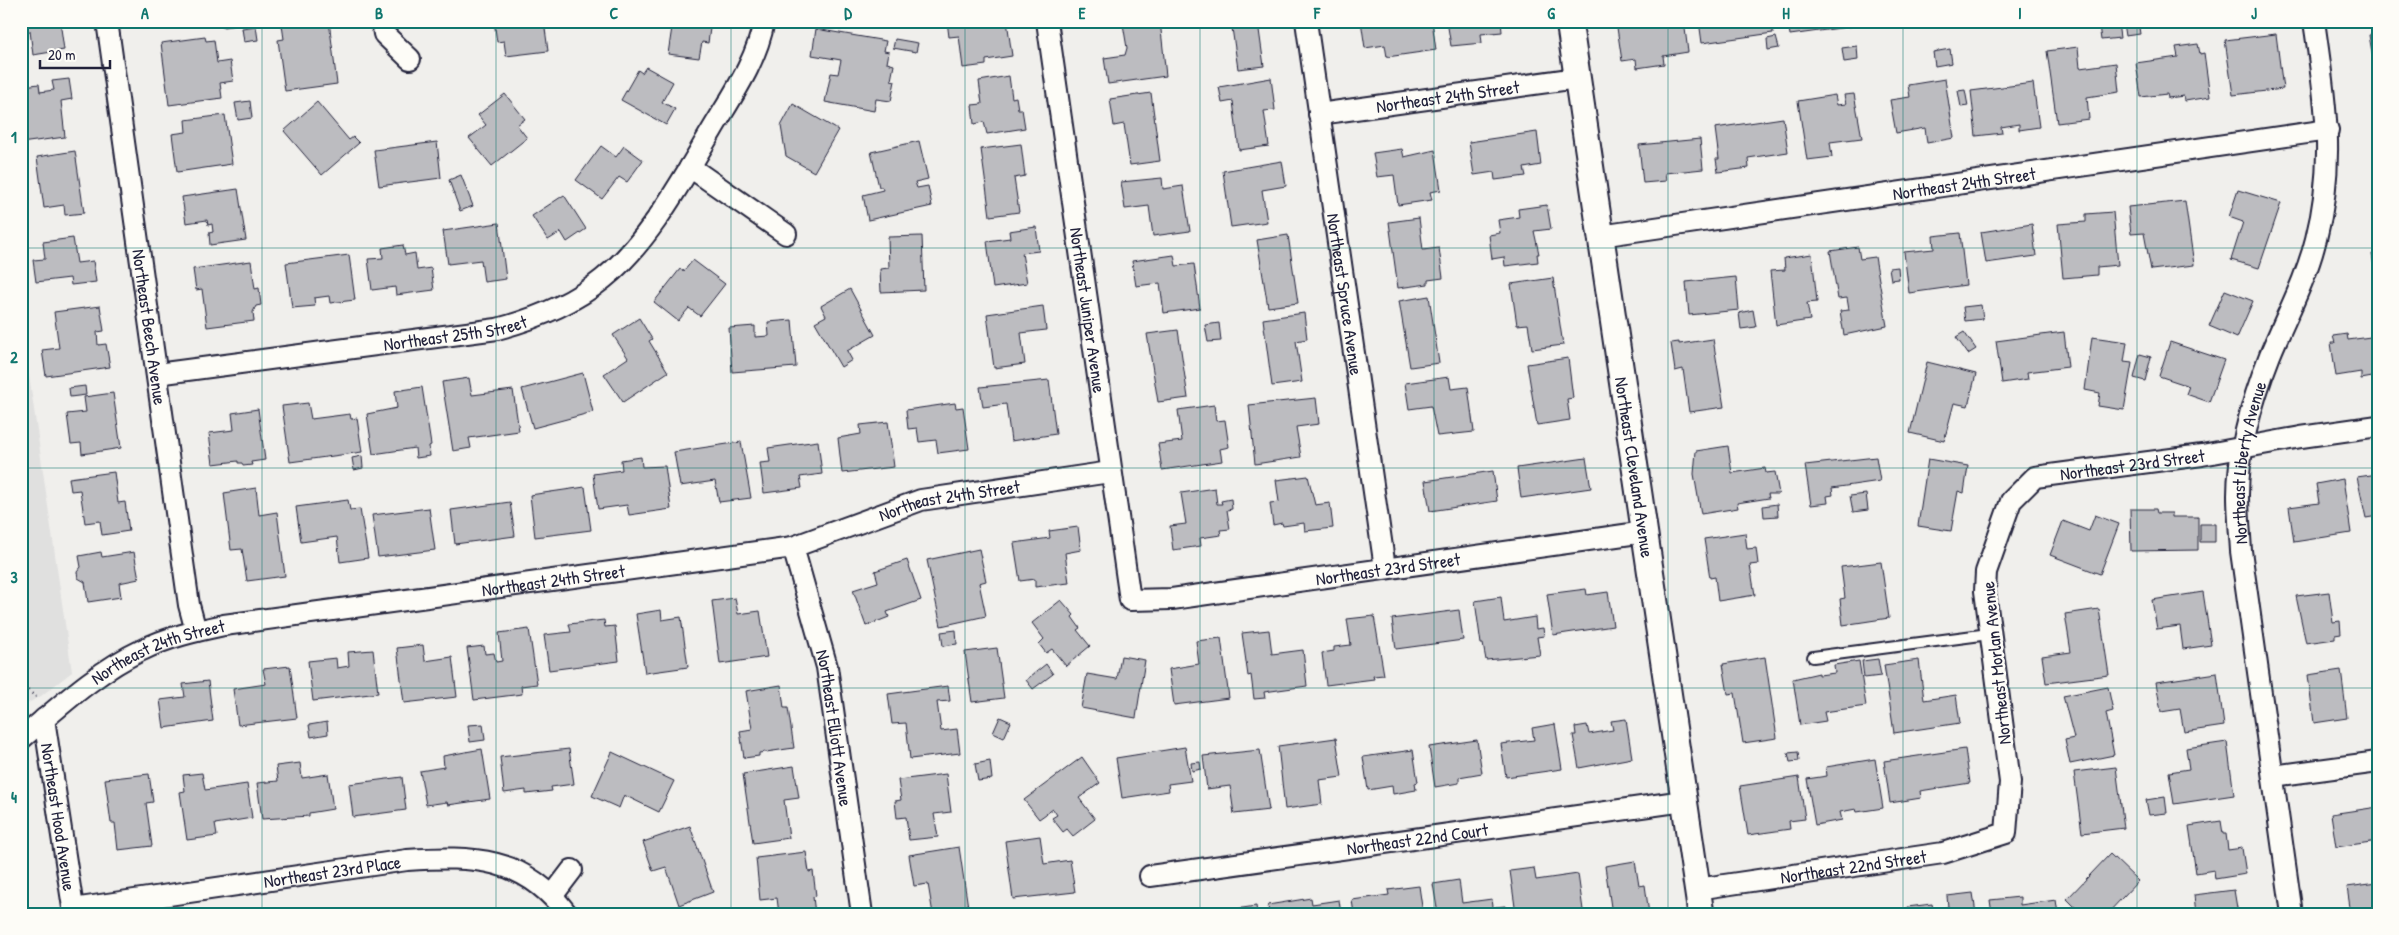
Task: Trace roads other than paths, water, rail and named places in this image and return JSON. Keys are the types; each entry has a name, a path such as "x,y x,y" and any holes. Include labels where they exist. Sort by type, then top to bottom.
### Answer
{"street":[{"name":"Northeast Beech Avenue","path":"107,21 189,605 196,631"},
{"path":"382,21 384,34 410,59"},
{"name":"Northeast 25th Street","path":"156,374 497,329 526,322 553,311 603,279 624,260 643,238 690,168 741,81 754,56 764,21"},
{"name":"Northeast Juniper Avenue","path":"1047,21 1110,472 1130,600"},
{"name":"Northeast Spruce Avenue","path":"1306,21 1385,568"},
{"name":"Northeast Cleveland Avenue","path":"1569,21 1701,914"},
{"name":"Northeast Liberty Avenue","path":"2292,914 2241,551 2238,493 2242,448 2270,356 2308,270 2317,237 2329,158 2328,130 2314,21"},
{"name":"Northeast 24th Street","path":"1319,114 1577,78"},
{"name":"Northeast 24th Street","path":"1600,236 2328,130"},
{"path":"690,168 786,234"},
{"name":"Northeast 23rd Street","path":"2035,477 2202,455 2378,426"},
{"name":"Northeast 24th Street","path":"21,739 50,713 117,664 168,639 196,631 224,625 793,547 922,500 1110,472"},
{"name":"Northeast Morlan Avenue","path":"2006,833 2010,782 1989,634 1985,597 1986,572 2011,501 2035,477"},
{"name":"Northeast 23rd Street","path":"1130,600 1172,599 1645,532"},
{"name":"Northeast Elliott Avenue","path":"793,547 827,667 862,914"},
{"name":"Northeast Hood Avenue","path":"44,719 73,911"},
{"path":"2273,776 2378,762"},
{"name":"Northeast 22nd Court","path":"1150,876 1684,801"},
{"name":"Northeast 22nd Street","path":"1697,889 1943,853 2006,833"},
{"name":"Northeast 23rd Place","path":"73,911 407,860 471,858 500,864 526,875 553,895 567,914"},
{"path":"553,895 572,870"}],"lane":[{"path":"1813,657 1989,634"}]}
